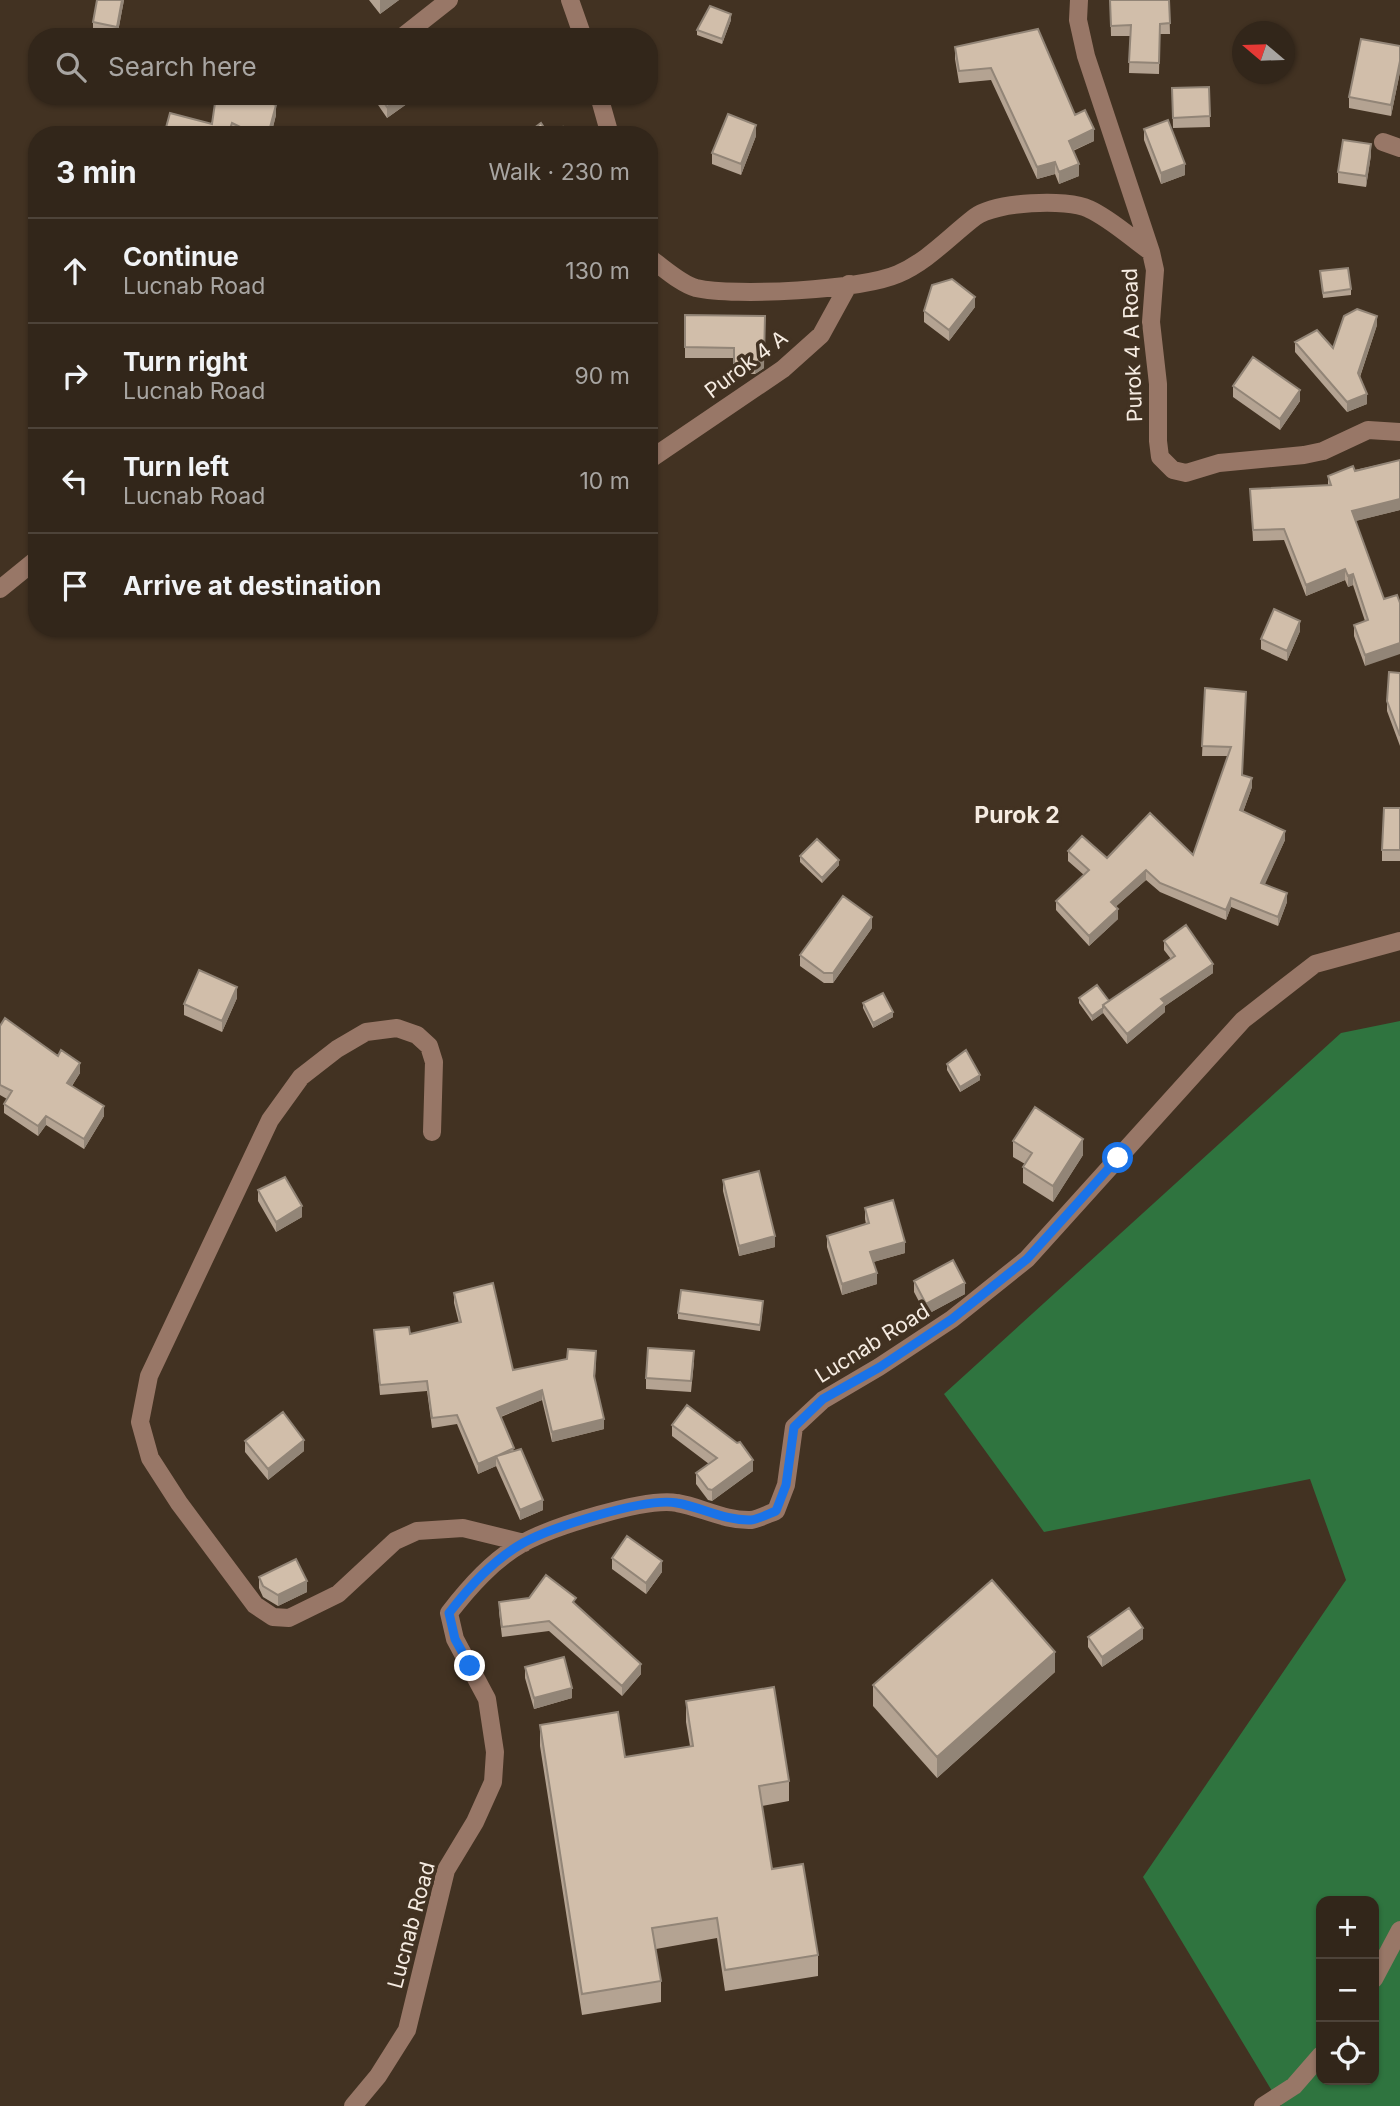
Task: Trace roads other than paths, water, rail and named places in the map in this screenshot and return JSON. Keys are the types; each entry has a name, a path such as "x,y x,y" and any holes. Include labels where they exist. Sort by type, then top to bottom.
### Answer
{"street":[{"path":"413,28 449,0"},
{"path":"570,0 580,28"},
{"path":"1079,0 1078,19 1086,56 1151,252"},
{"path":"601,105 607,126"},
{"name":"Purok 4 A Road","path":"658,264 693,287 726,292 849,284 895,275 923,261 977,215 1022,202 1088,208 1151,252 1155,270 1151,322 1158,384 1158,442 1160,457 1173,470 1186,473 1219,463 1304,456 1323,451 1368,430 1400,432"},
{"name":"Purok 4 A","path":"658,454 783,369 821,335 849,284"},
{"path":"0,589 28,566"},
{"name":"Lucnab Road","path":"354,2106 378,2076 407,2030 446,1870 475,1822 493,1782 495,1752 487,1699 455,1639 449,1613 477,1580 524,1543 579,1522 636,1505 676,1503 714,1514 752,1520 776,1511 786,1485 794,1427 823,1399 880,1367 952,1319 1027,1259 1243,1020 1315,964 1400,941"},
{"path":"432,1132 434,1062 429,1046 417,1035 397,1028 366,1032 337,1048 301,1077 270,1120 149,1376 140,1423 149,1458 179,1503 255,1605 273,1617 289,1618 338,1594 395,1541 417,1531 463,1528 524,1543"},
{"path":"1379,1970 1400,1930"},
{"path":"1263,2106 1294,2087 1316,2061"}],"district":[{"name":"Purok 2","path":"1017,815"}]}
